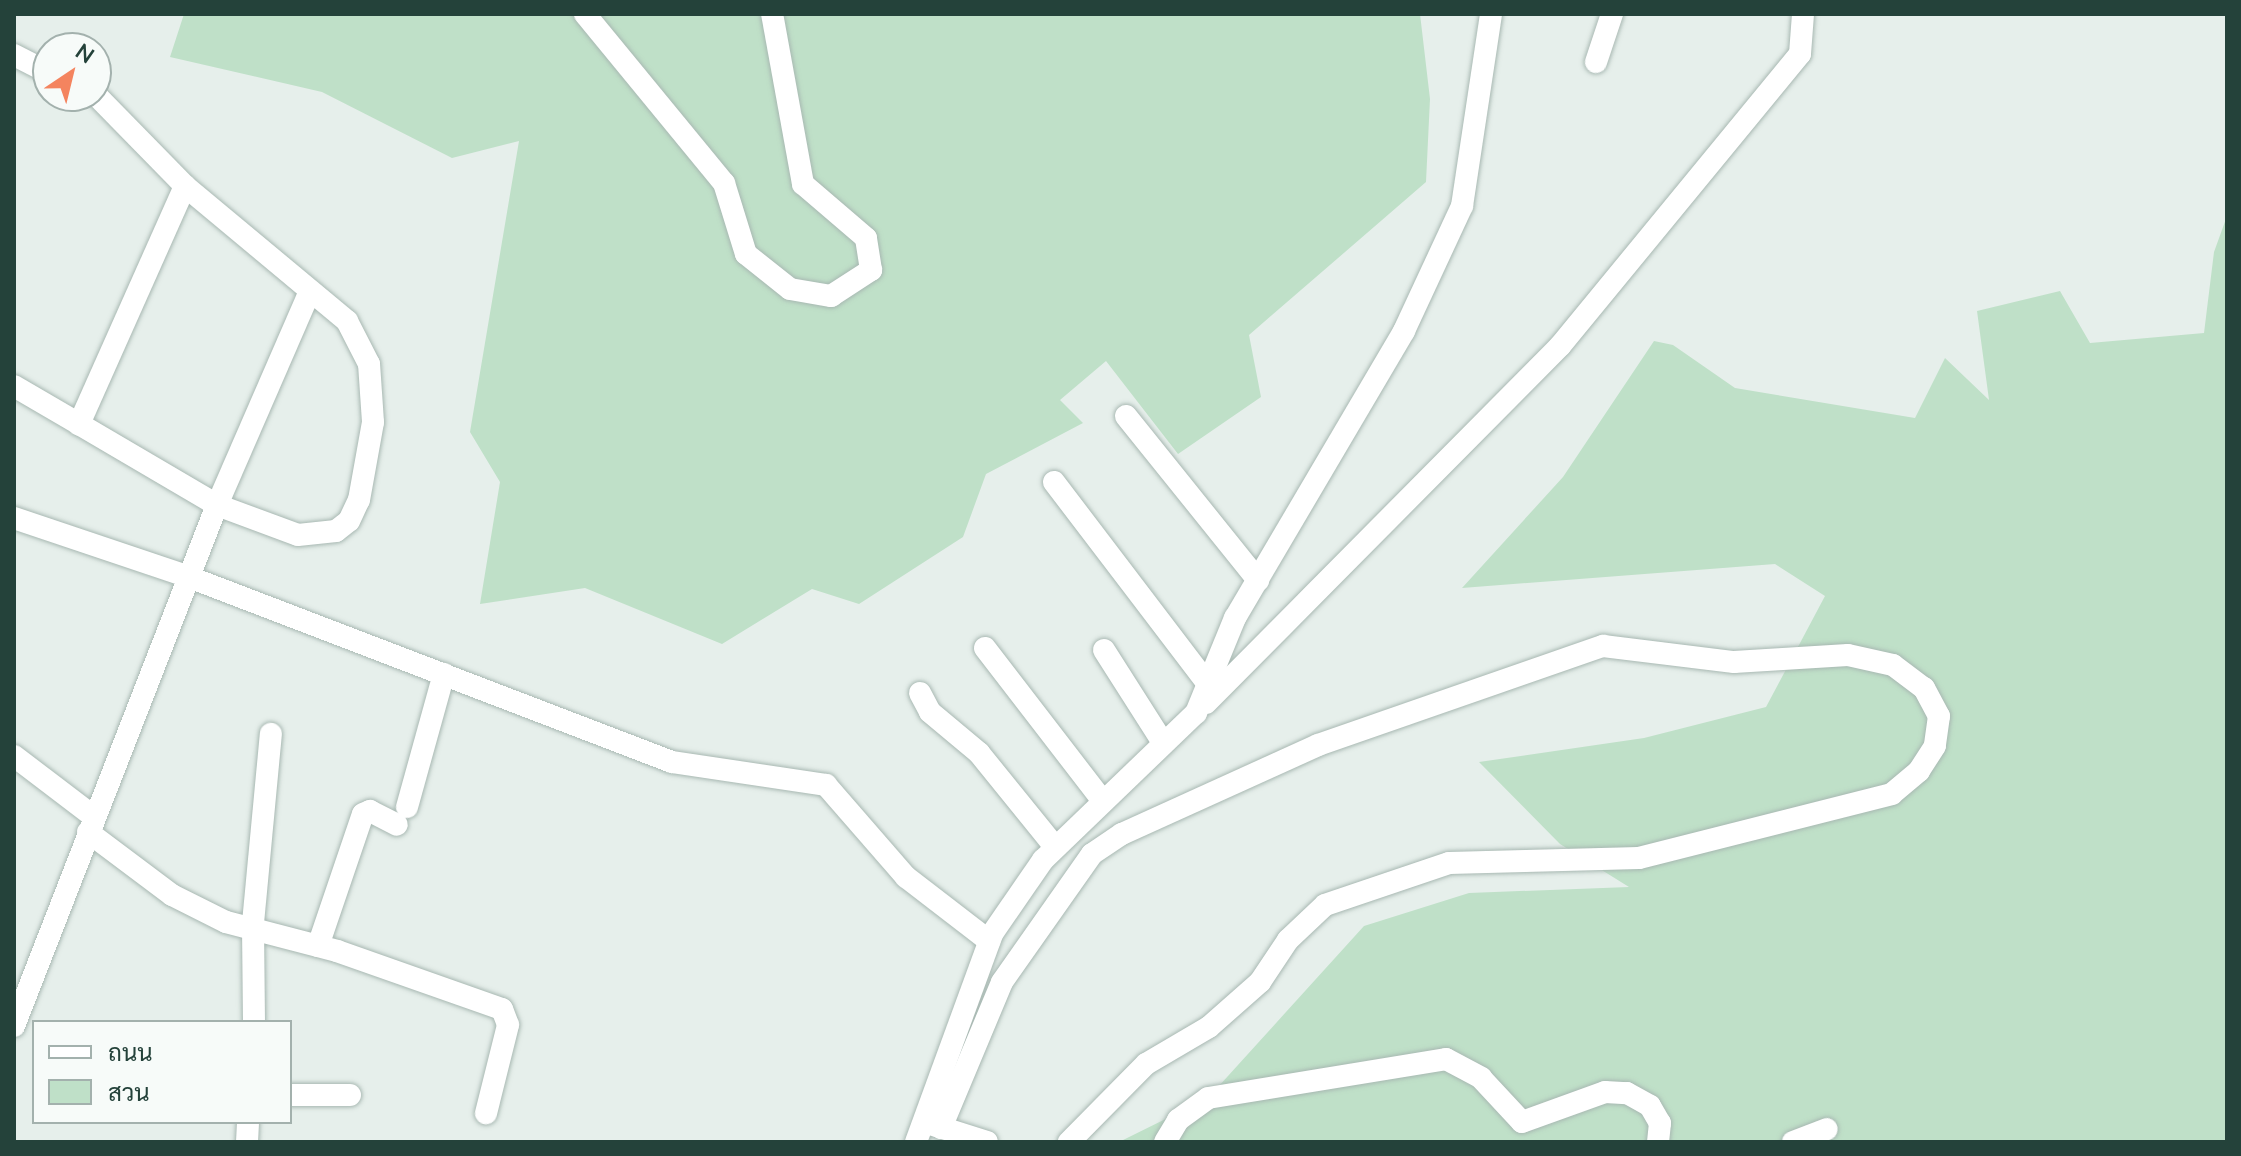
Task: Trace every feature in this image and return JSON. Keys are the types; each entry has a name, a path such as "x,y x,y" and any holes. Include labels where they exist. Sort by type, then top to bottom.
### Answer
{"street":[{"path":"585,14 724,183 746,254 790,289 831,296 871,270 866,238 803,184 772,14"},
{"path":"1196,713 1258,580 1404,331 1462,206 1491,14"},
{"path":"1596,62 1612,14"},
{"path":"926,1130 989,941 1055,847 1162,741 1196,713 1560,346 1800,54 1803,14"},
{"path":"14,55 32,64"},
{"path":"14,386 217,505 298,535 336,531 349,521 359,500 373,422 369,364 360,338 310,291 185,186 112,111"},
{"path":"79,424 185,186"},
{"path":"14,1026 217,505 310,291"},
{"path":"1126,416 1258,580"},
{"path":"1054,482 1208,684"},
{"path":"14,518 189,577 672,762 826,785 906,877 989,941"},
{"path":"926,1130 1002,982 1092,854 1122,834 1318,745 1603,646 1734,662 1848,655 1893,665 1924,688 1939,716 1935,746 1919,771 1892,794 1639,858 1449,863 1325,905 1288,940 1260,982 1209,1027 1146,1064 1069,1142"},
{"path":"985,648 1102,800"},
{"path":"1104,650 1162,741"},
{"path":"318,946 363,814 370,811 402,816 444,674"},
{"path":"920,693 930,712 979,753 1055,847"},
{"path":"254,1020 253,930 271,734"},
{"path":"14,756 190,906 253,930 318,946 509,1015 486,1113"},
{"path":"1165,1142 1178,1120 1208,1098 1446,1059 1481,1078 1522,1122 1605,1092 1627,1093 1650,1106 1660,1123 1658,1142"},
{"path":"292,1095 350,1095"},
{"path":"1793,1142 1827,1129"},
{"path":"926,1130 987,1142"}],"green space":[{"path":"184,14 1420,14 1430,99 1426,182 1249,335 1261,397 1178,454 1106,361 1060,400 1083,423 986,474 963,537 859,604 812,589 722,644 585,588 480,604 500,482 470,432 519,141 452,158 322,92 170,57"},
{"path":"2227,216 2227,1142 1119,1142 1208,1098 1364,926 1469,893 1629,887 1560,844 1479,762 1644,738 1766,707 1825,596 1775,564 1462,588 1563,477 1654,341 1673,345 1735,388 1915,418 1945,358 1989,400 1977,311 2060,291 2090,343 2204,333 2214,252"}]}
